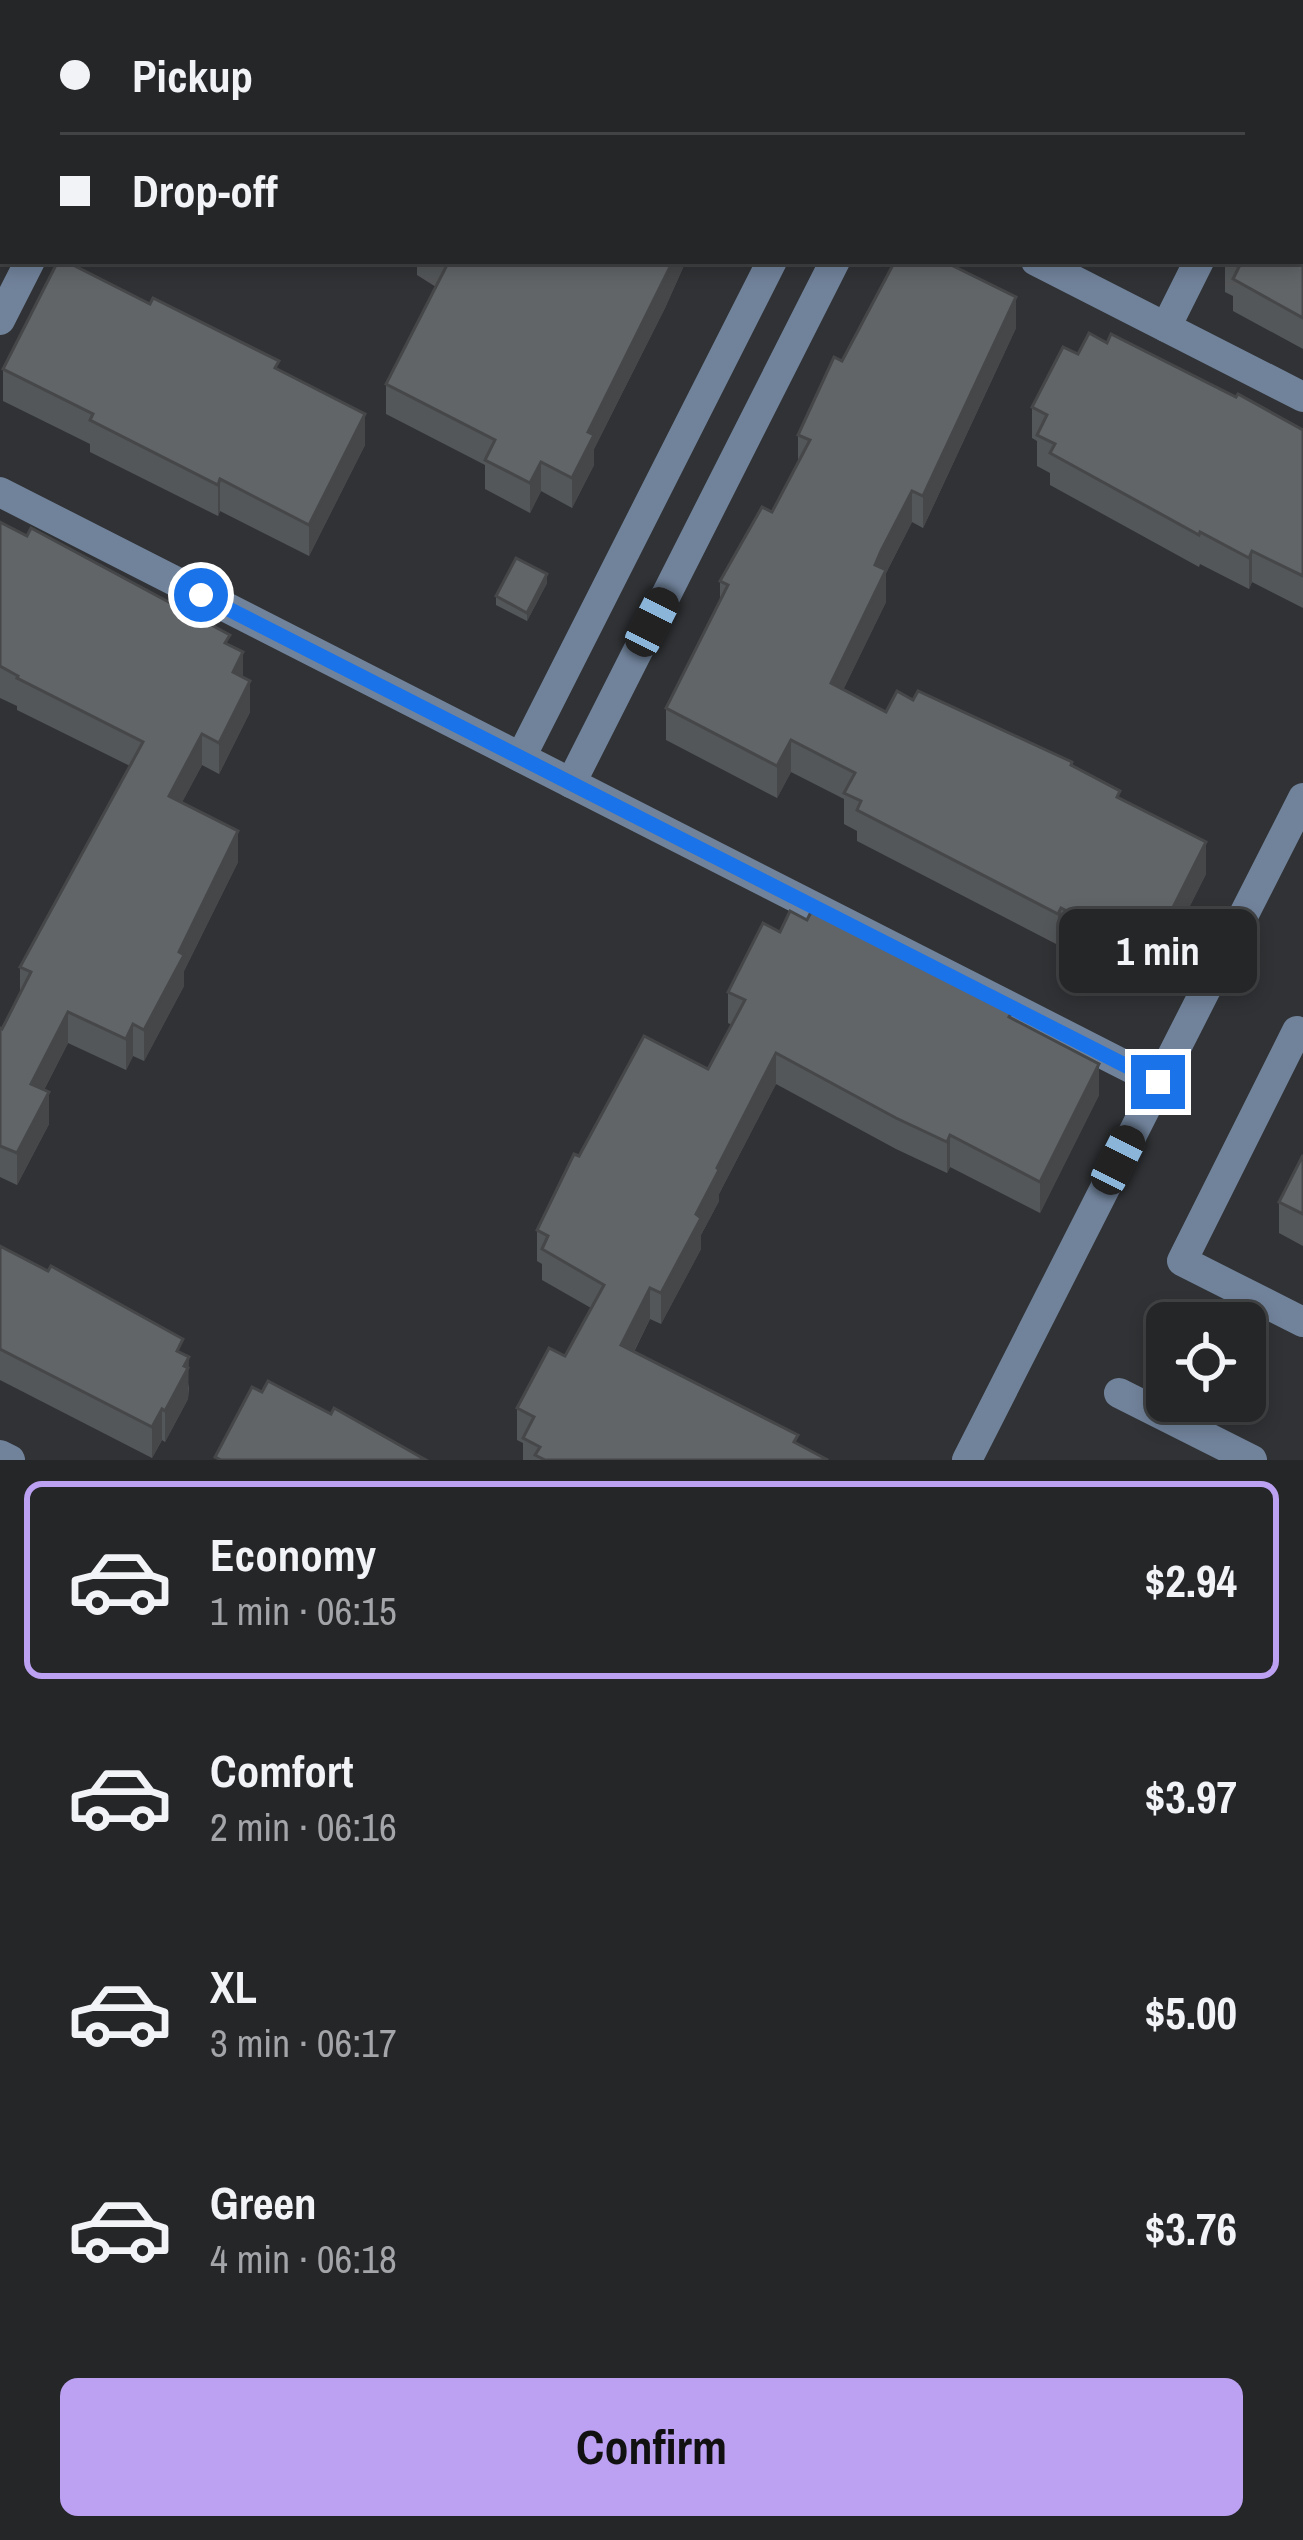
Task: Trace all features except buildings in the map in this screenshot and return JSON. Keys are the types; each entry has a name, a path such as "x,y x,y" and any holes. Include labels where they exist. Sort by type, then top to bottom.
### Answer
{"street":[{"path":"0,320 28,264"},
{"path":"521,757 770,264"},
{"path":"571,783 833,264"},
{"path":"1042,264 1303,397"},
{"path":"1166,327 1198,264"},
{"path":"0,492 1158,1082"},
{"path":"967,1460 1303,798"},
{"path":"1301,1028 1181,1262 1303,1322"},
{"path":"1119,1393 1252,1460"},
{"path":"0,1455 10,1460"}],"route":[{"path":"201,595 1158,1082"}]}
